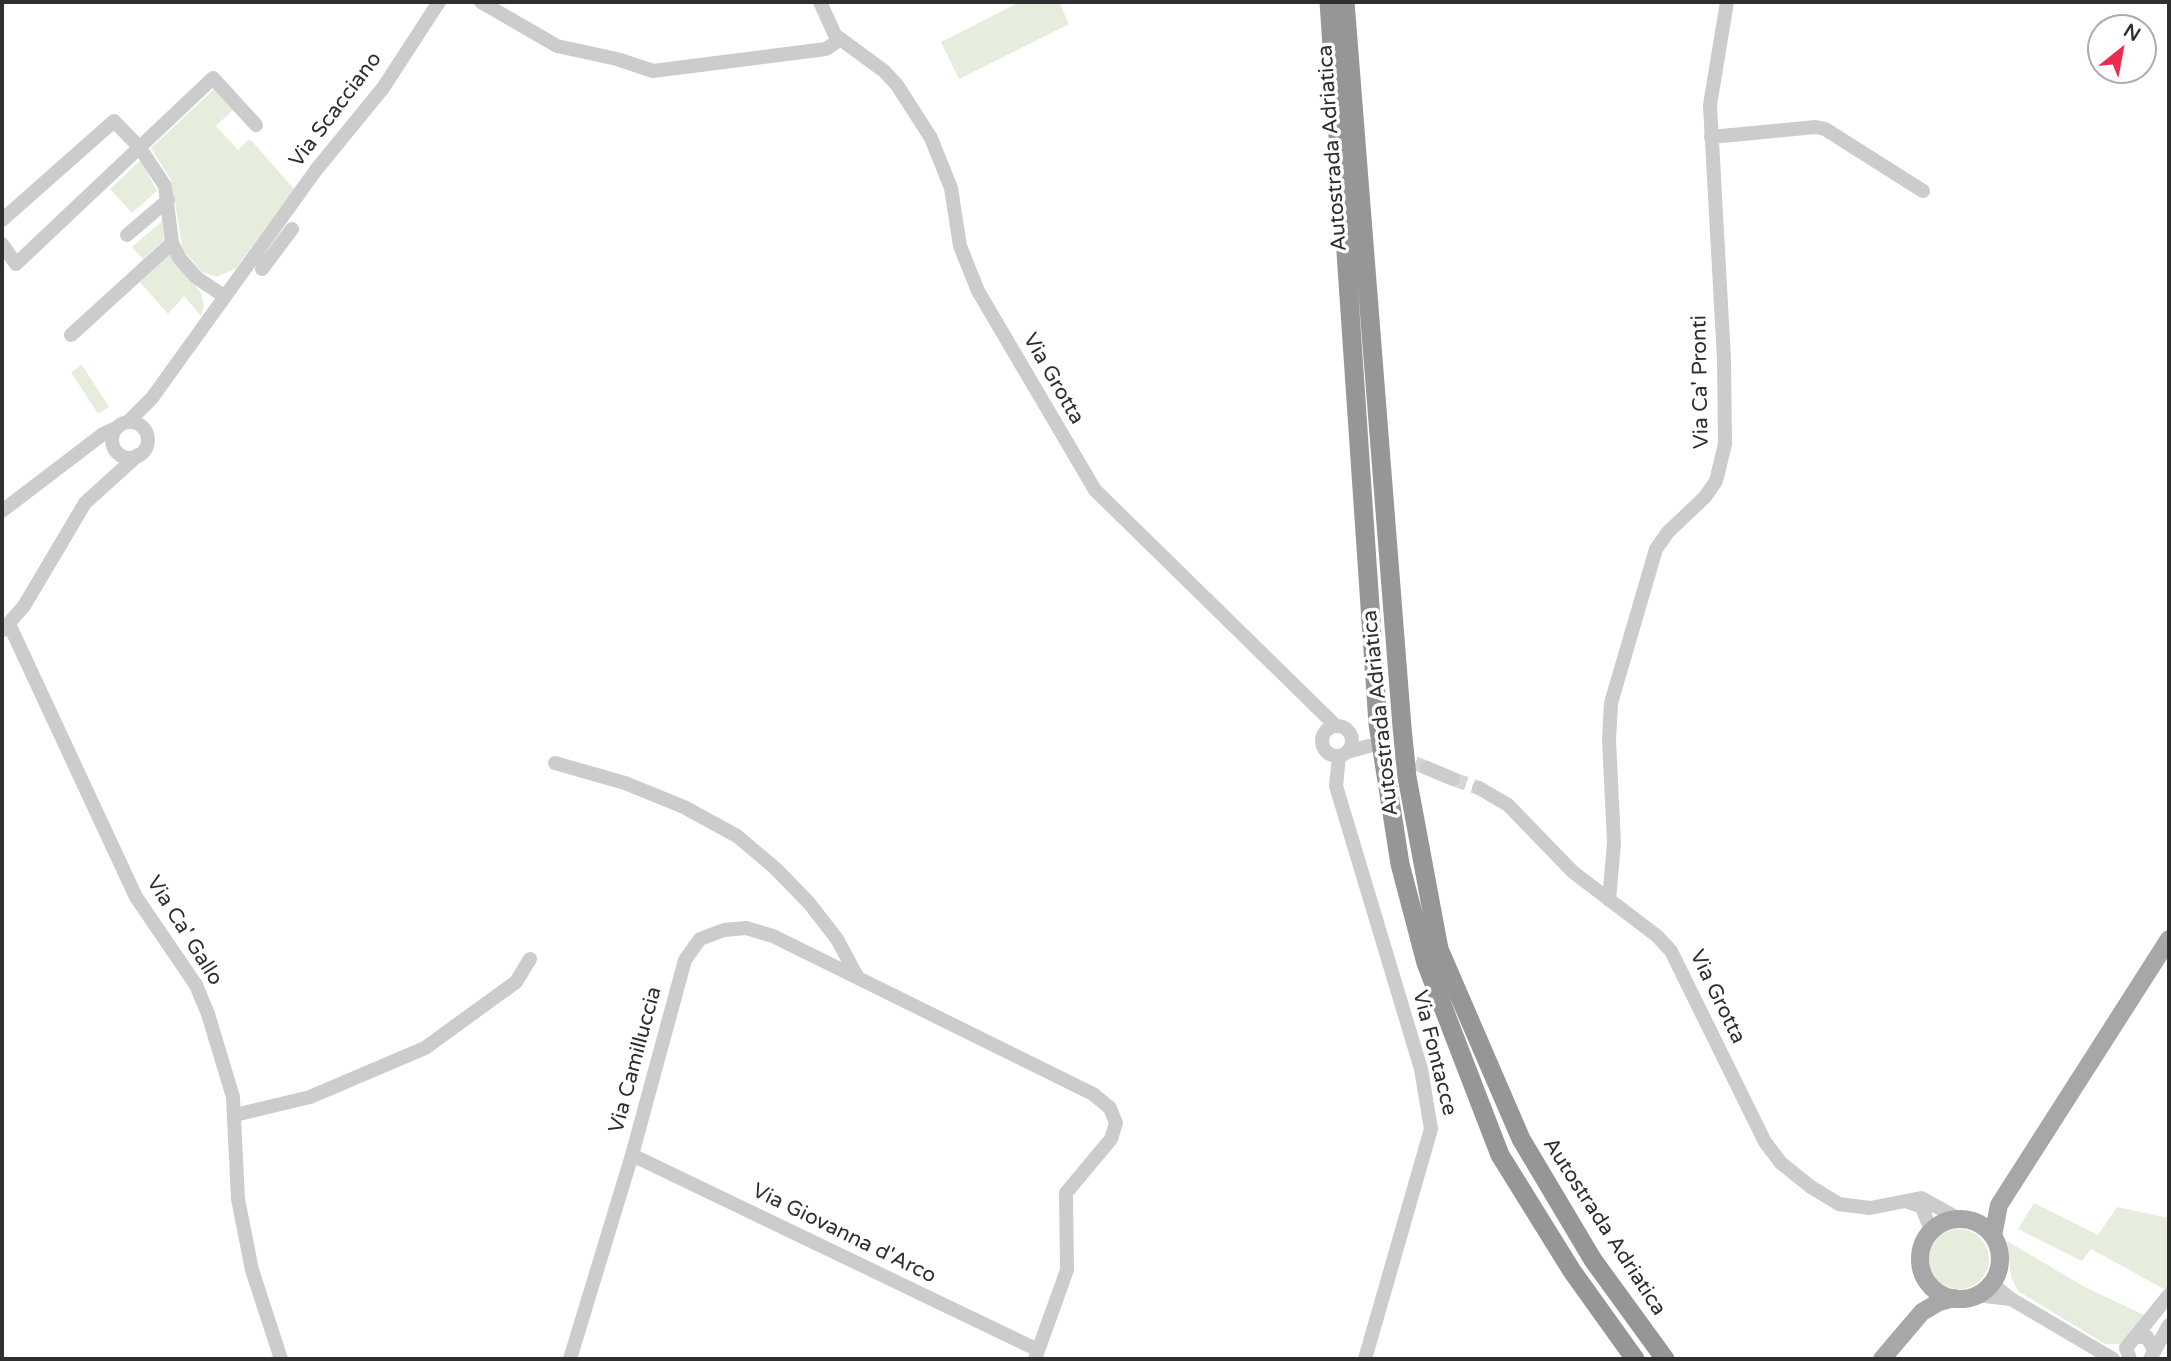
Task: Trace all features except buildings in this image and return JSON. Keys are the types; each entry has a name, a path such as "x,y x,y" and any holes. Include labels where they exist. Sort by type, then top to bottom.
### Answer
{"highway":[{"name":"Autostrada Adriatica","path":"1329,2 1378,724 1401,864 1426,963 1500,1155 1572,1271 1635,1359"},
{"name":"Autostrada Adriatica","path":"1345,2 1402,727 1407,777 1439,950 1521,1139 1593,1260 1665,1359"}],"main road":[{"path":"1882,1359 1922,1312 1939,1302 1977,1295 1994,1280 2000,1258 1993,1236 1999,1205 2169,940"},
{"path":"1954,1298 1939,1293 1928,1282 1920,1258 1923,1244 1931,1231 1947,1221 1967,1220 1999,1205"},
{"path":"1967,1220 1993,1236"},
{"path":"1922,1312 1928,1282"}],"street":[{"name":"Via Scacciano","path":"104,483 115,461 113,437 123,424 152,398 264,241 383,88 439,2"},
{"path":"481,2 557,46 617,59 653,71 826,49 841,39"},
{"name":"Via Grotta","path":"820,2 824,16 835,35 880,66 897,85 931,138 951,188 960,246 978,291 1095,490 1335,725"},
{"name":"Via Ca' Pronti","path":"1609,900 1614,843 1609,740 1611,703 1656,549 1668,532 1705,497 1722,465 1724,359 1710,105 1727,2"},
{"path":"2,244 16,264 214,78 256,125"},
{"path":"2,220 114,121 160,174 168,200 172,243 180,259 197,278 224,296"},
{"path":"1710,137 1816,127 1825,129 1923,191"},
{"path":"127,235 168,200"},
{"path":"262,269 292,229"},
{"path":"264,241 276,251"},
{"path":"71,335 172,243"},
{"name":"Via Scacciano","path":"6,627 85,503 146,446 147,416 152,398"},
{"path":"2,511 89,445 123,424 139,425 147,433"},
{"path":"89,445 102,443 125,456 138,455"},
{"name":"Via Ca' Gallo","path":"6,627 135,897 196,985 219,1045 235,1115 234,1161 238,1199 252,1270 281,1359"},
{"path":"1335,725 1345,728 1352,736 1352,745 1343,754 1329,754 1322,742 1323,733 1335,725"},
{"name":"Via Fontacce","path":"1343,754 1336,786 1421,1069 1431,1129 1365,1359"},
{"path":"555,762 637,788 684,807 737,836 775,868 809,903 837,939 858,978"},
{"path":"1427,768 1453,779"},
{"name":"Via Grotta","path":"1479,788 1508,805 1573,872 1657,936 1671,951 1765,1143 1781,1163 1811,1188 1839,1203 1870,1208 1921,1198 1967,1220"},
{"name":"Via Camilluccia","path":"570,1359 632,1155 685,960 700,939 724,930 746,928 773,936 1093,1094 1110,1108 1116,1123 1111,1139 1066,1193 1067,1270 1036,1355"},
{"path":"235,1115 310,1097 396,1063 425,1048 516,982 530,959"},
{"name":"Via Giovanna d'Arco","path":"632,1155 1036,1355"},
{"path":"1904,1200 1922,1207 1931,1231"},
{"path":"1994,1280 1996,1286 2011,1299 2113,1359"},
{"path":"2099,1350 2115,1350 2131,1340 2169,1294"},
{"path":"1977,1295 2011,1299"},
{"path":"2152,1351 2151,1326 2158,1308"},
{"path":"2152,1351 2169,1325"},
{"path":"2131,1340 2169,1357"},
{"path":"2130,1359 2131,1340"}],"green space":[{"path":"1020,2 1059,2 1069,24 959,79 941,42"},
{"path":"214,89 233,110 216,126 238,150 250,139 294,189 236,268 217,277 202,272 183,250 171,180 151,148"},
{"path":"141,160 157,191 132,213 110,189"},
{"path":"162,221 164,240 143,259 132,247"},
{"path":"170,254 201,293 204,306 201,316 184,296 168,314 140,282"},
{"path":"82,365 109,407 98,414 71,372"},
{"path":"2034,1203 2098,1235 2117,1207 2169,1218 2169,1285 2166,1290 2091,1249 2082,1261 2018,1229"},
{"path":"1953,1229 1965,1229 1984,1242 1989,1259 1987,1271 1976,1284 1965,1289 1953,1289 1934,1276 1929,1265 1929,1253 1942,1234"},
{"path":"2007,1241 2085,1287 2144,1315 2121,1344 2105,1344 2018,1291 2011,1277"}],"tunnel":[{"path":"1376,748 1427,768"},
{"path":"1453,779 1479,788"}]}
